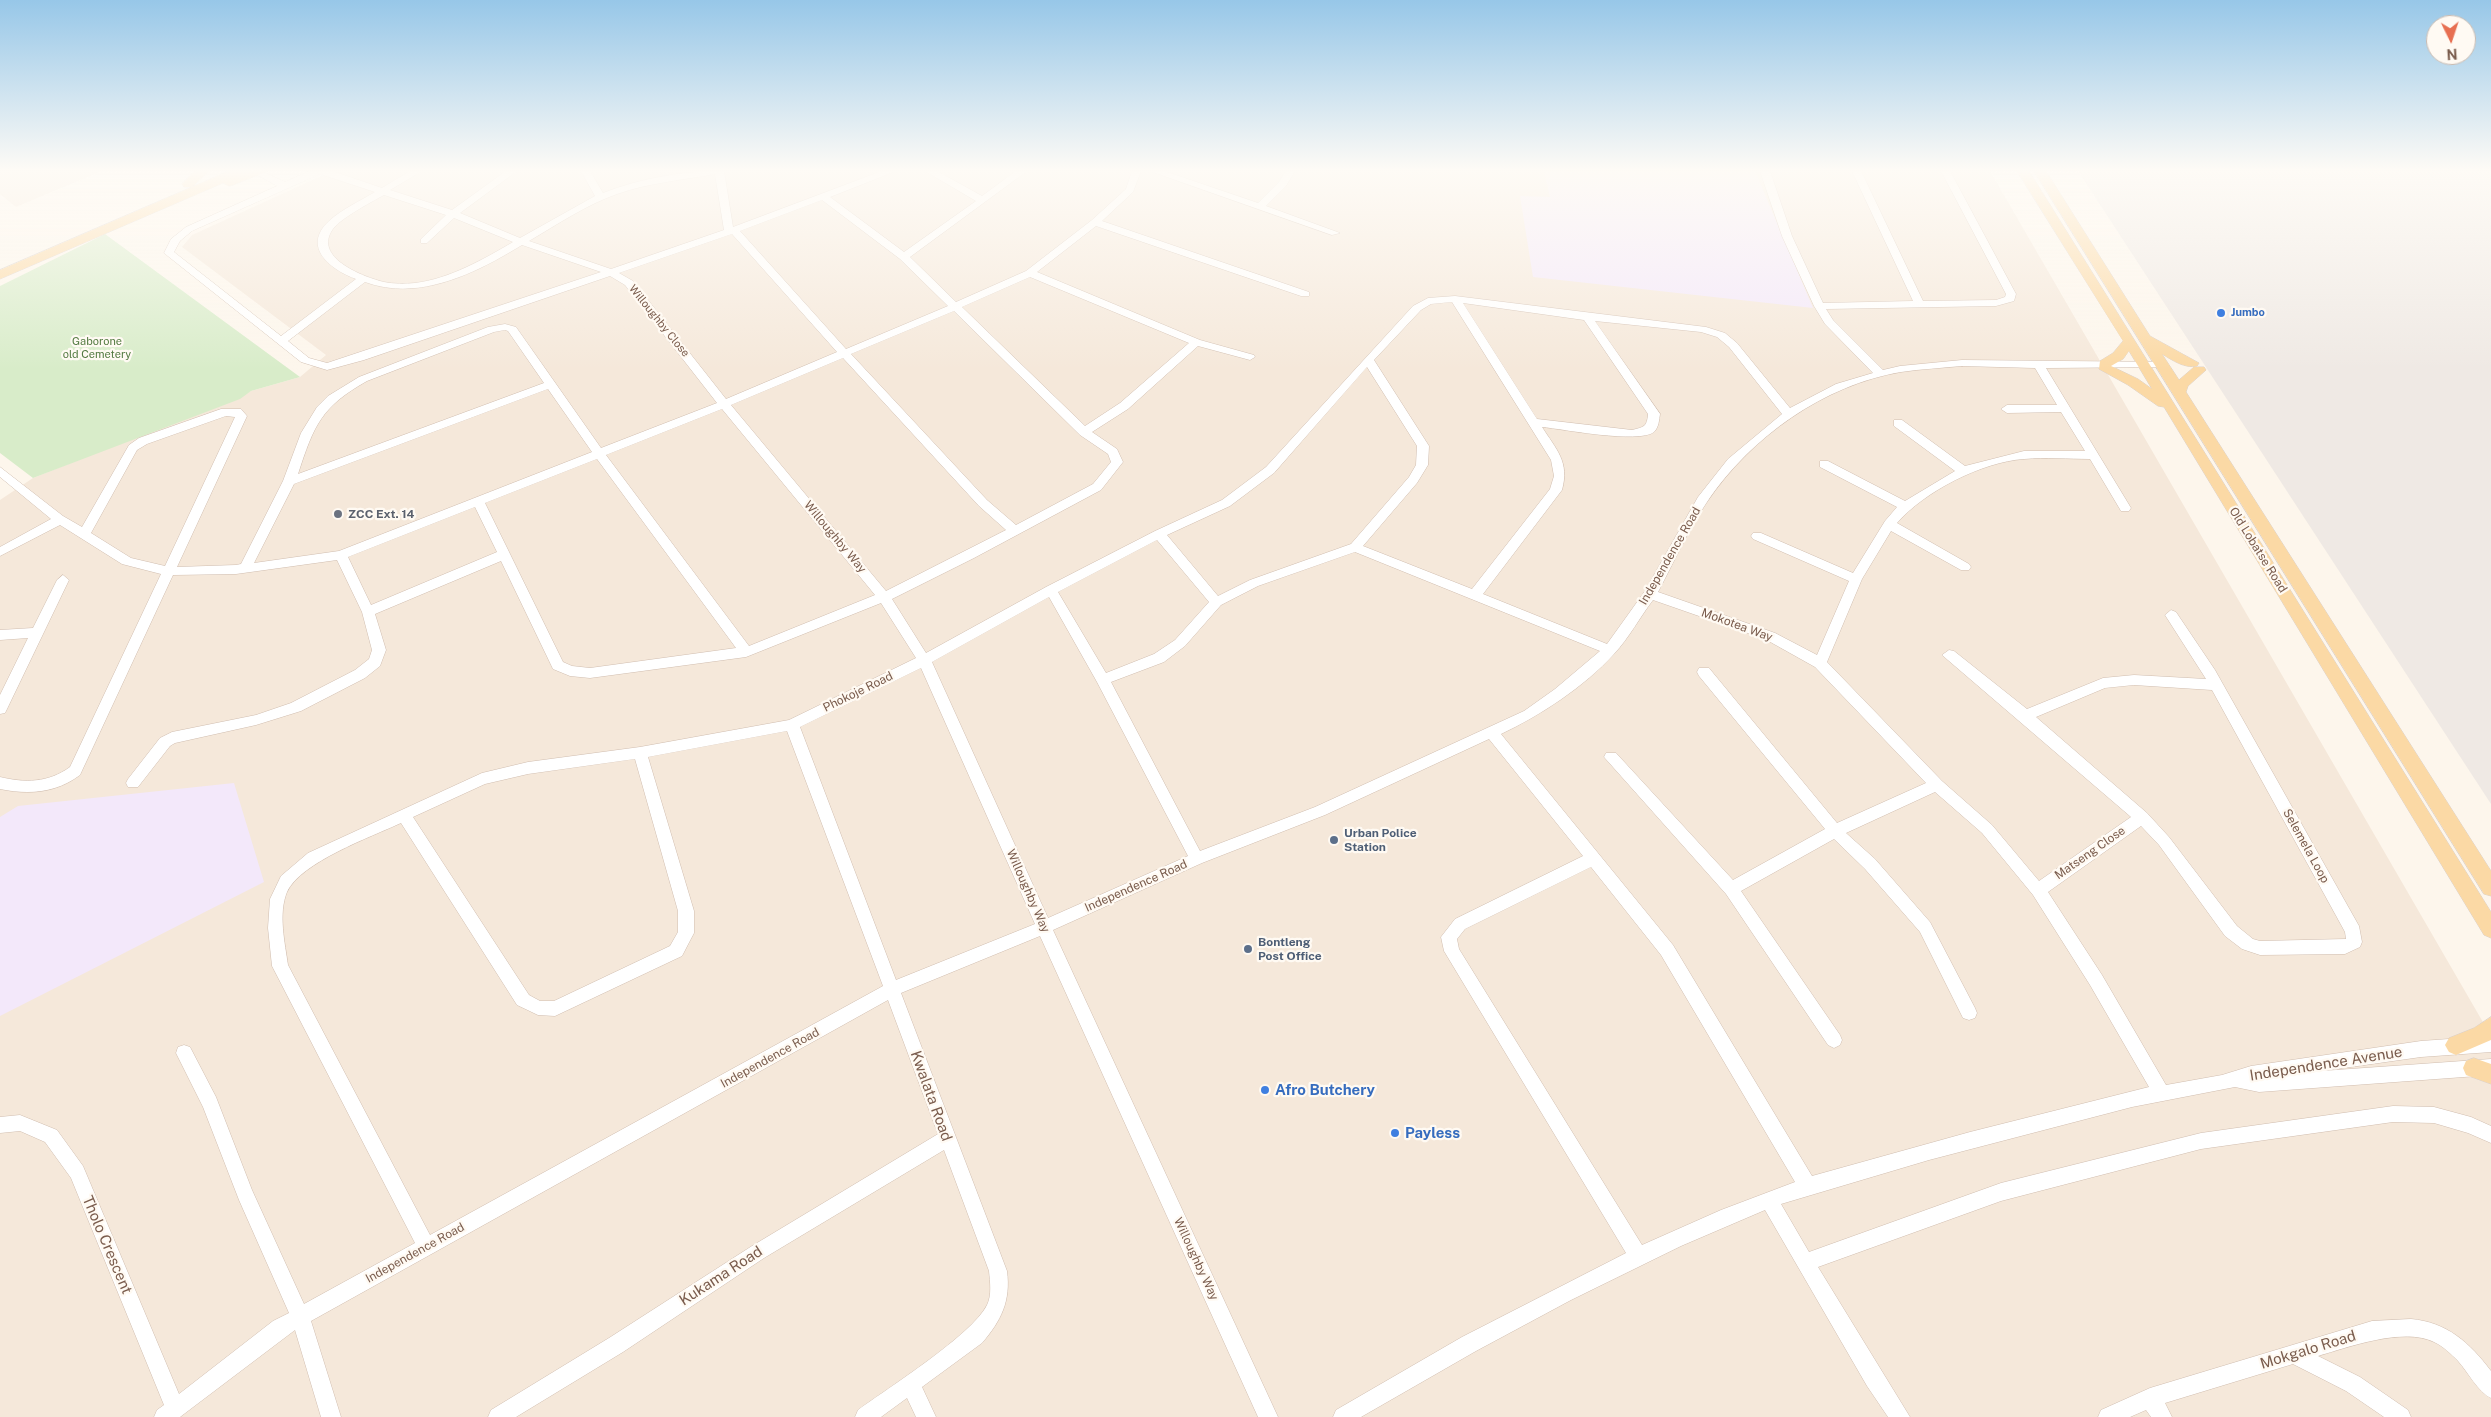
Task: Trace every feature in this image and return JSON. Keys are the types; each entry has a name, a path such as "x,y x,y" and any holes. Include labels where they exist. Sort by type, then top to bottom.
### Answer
{"main road":[{"path":"0,263 62,237"},
{"path":"0,275 88,237"},
{"name":"Old Lobatse Road","path":"2067,237 2136,338"},
{"name":"Old Lobatse Road","path":"2078,237 2153,366 2172,409 2491,929"},
{"path":"2172,409 2105,366 2136,338 2196,367 2182,384 2179,393"},
{"name":"Old Lobatse Road","path":"2153,366 2179,393 2491,888"},
{"path":"2456,1045 2482,1035 2491,1027"}],"street":[{"path":"177,237 171,245 169,253 305,360 318,365 340,365 713,237"},
{"path":"324,237 324,252 331,260 363,279 388,287 411,288 430,284 471,268 527,237"},
{"path":"424,241 428,237"},
{"name":"Willoughby Close","path":"510,237 611,272 629,283 724,404"},
{"path":"737,237 983,503 1015,531"},
{"path":"478,501 558,665 570,671 590,673 746,652 884,597 1097,487 1117,462 1113,452 1084,432 954,308 904,257 878,237"},
{"path":"904,257 931,237"},
{"path":"0,471 60,520 84,534 107,552 135,565 168,570 245,568 341,555 598,452 724,404 954,308 1030,273 1076,237"},
{"path":"1139,237 1305,294"},
{"path":"1788,237 1819,306 1829,322 1879,374"},
{"path":"1887,237 1919,304"},
{"path":"1819,306 1996,303 2010,299 2011,294 1980,237"},
{"path":"1030,273 1196,342 1250,357"},
{"path":"281,341 363,279"},
{"path":"1455,299 1557,460 1560,476 1556,490 1475,595"},
{"name":"Phokoje Road","path":"427,1247 280,966 275,926 280,891 296,871 313,857 482,779 528,768 640,753 792,725 924,660 1051,590 1159,534 1226,503 1270,470 1368,360 1417,308 1428,301 1455,299 1587,317 1702,329 1721,335 1733,345 1788,414"},
{"path":"1532,422 1632,434 1649,430 1654,425 1654,414 1587,317"},
{"path":"245,568 289,481 305,433 317,414 344,389 363,379 492,329 505,327 512,329 598,452 746,652"},
{"path":"1084,432 1124,406 1196,342"},
{"path":"1103,680 1159,658 1180,643 1216,602 1254,583 1355,547 1413,480 1422,465 1423,446 1368,360"},
{"name":"Independence Road","path":"170,1413 280,1328 893,989 1044,927 1198,859 1320,811 1529,715 1560,693 1610,650 1650,594 1702,500 1732,462 1788,414 1840,386 1900,369 1962,363 2153,366"},
{"path":"2039,365 2125,508"},
{"path":"289,481 552,384"},
{"name":"Willoughby Way","path":"724,404 884,597 924,660 1268,1417"},
{"path":"2007,409 2065,408"},
{"path":"0,783 9,786 49,786 63,781 75,771 241,416 237,412 225,412 143,442 133,448 84,534"},
{"path":"1898,423 1964,471"},
{"path":"1820,663 1856,579 1889,524 1905,506 1964,471 2007,458 2024,455 2094,456"},
{"path":"1824,464 1905,506"},
{"path":"0,552 60,520"},
{"path":"1889,524 1965,567"},
{"path":"1159,534 1216,602"},
{"path":"1757,536 1856,579"},
{"path":"1355,547 1610,650"},
{"path":"368,612 505,554"},
{"path":"133,783 165,742 172,738 256,720 296,707 360,674 375,662 379,650 368,612 341,555"},
{"path":"0,709 63,580"},
{"path":"1051,590 1103,680 1198,859"},
{"name":"Mokotea Way","path":"1650,594 1770,636 1820,663 1937,785 1987,829 2038,890 2096,980 2161,1092"},
{"path":"2171,615 2216,685"},
{"path":"0,635 36,633"},
{"path":"1949,655 2025,716 2142,817"},
{"path":"1704,672 1835,831 1870,864 1925,927 1969,1013"},
{"path":"2025,716 2103,683 2134,680 2216,685"},
{"name":"Selemela Loop","path":"2142,817 2164,841 2231,931 2248,944 2260,948 2345,947 2354,942 2353,931 2216,685"},
{"name":"Kwalata Road","path":"792,725 893,989 946,1139 998,1271 1001,1290 990,1320 975,1336 911,1385 865,1417"},
{"path":"1492,733 1667,950 1808,1187"},
{"path":"404,816 523,1000 538,1008 554,1009 676,951 686,933 686,911 640,753"},
{"path":"1611,757 1731,889 1834,1040"},
{"path":"1731,889 1835,831 1937,785"},
{"name":"Matseng Close","path":"2038,890 2142,817"},
{"path":"1594,858 1460,924 1449,937 1452,951 1638,1256"},
{"name":"Independence Avenue","path":"2236,1080 2251,1074 2456,1045 2491,1044"},
{"path":"184,1053 210,1103 245,1194 300,1317 331,1417"},
{"name":"Independence Avenue","path":"2236,1080 2260,1084 2485,1070"},
{"path":"1343,1417 1491,1331 1638,1256 1768,1201 1808,1187 2039,1122 2161,1092 2236,1080"},
{"path":"1806,1262 2001,1192 2201,1141 2393,1114 2434,1115 2470,1125 2491,1135"},
{"name":"Tholo Crescent","path":"0,1125 20,1123 51,1136 77,1172 170,1413"},
{"name":"Kukama Road","path":"498,1417 616,1345 758,1252 946,1139"},
{"path":"1768,1201 1874,1379 1900,1417"},
{"name":"Mokgalo Road","path":"2108,1417 2150,1398 2372,1330 2405,1328 2435,1332 2464,1353 2491,1388"},
{"path":"2293,1354 2353,1384 2401,1417"},
{"path":"911,1385 926,1417"},
{"path":"2150,1398 2162,1417"}],"shaded area":[{"path":"190,237 2028,237 2491,1036 2491,1417 0,1417 0,500 33,478 251,391 300,377 326,355 182,247"},
{"path":"1527,237 1783,237 1813,308 1533,277"},
{"path":"2121,237 2491,237 2491,804"},
{"path":"234,783 264,882 0,1016 0,817 18,806"}],"green space":[{"name":"Gaborone old Cemetery","path":"99,237 109,237 300,377 251,391 240,399 33,478 0,453 0,286"}],"place":[{"name":"Jumbo","path":"2221,313"},
{"name":"ZCC Ext. 14","path":"338,514"},
{"name":"Urban Police Station","path":"1334,840"},
{"name":"Bontleng Post Office","path":"1248,949"},
{"name":"Afro Butchery","path":"1265,1090"},
{"name":"Payless","path":"1395,1133"}]}
